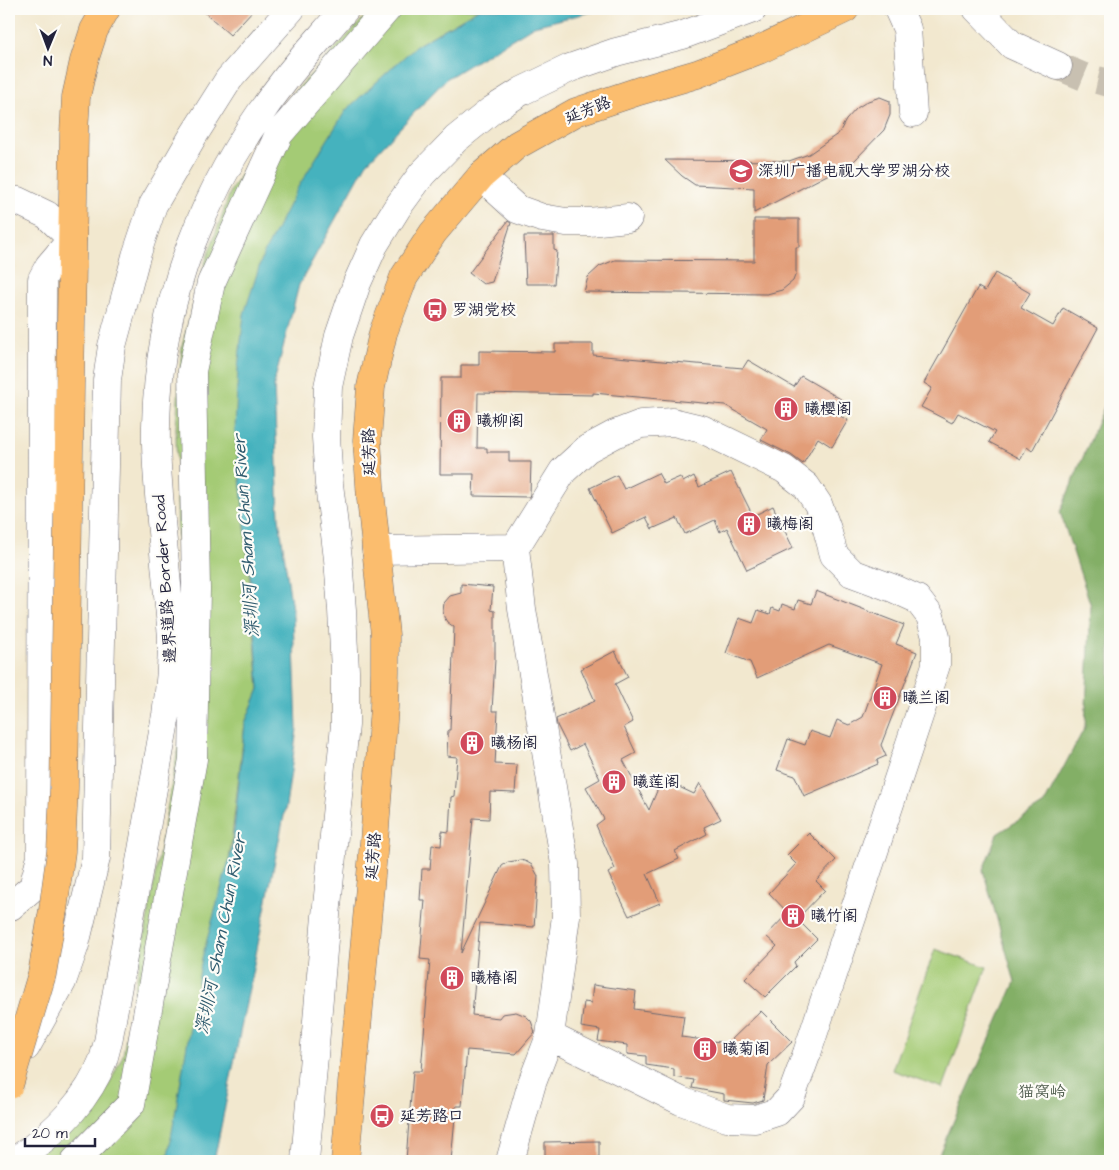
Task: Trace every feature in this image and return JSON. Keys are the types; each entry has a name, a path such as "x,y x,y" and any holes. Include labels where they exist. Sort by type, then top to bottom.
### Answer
{"main road":[{"path":"9,1085 42,974 61,851 64,788 74,133 76,97 84,61 94,30 106,9"},
{"name":"延芳路","path":"345,1161 374,842 384,707 384,635 367,440 371,387 383,333 404,277 433,233 481,176 518,145 576,112 697,74 759,50 845,9"}],"street":[{"path":"9,1075 62,982 75,945 96,858 107,380 112,346 136,256 153,205 211,105 229,79 291,9"},
{"name":"邊界道路 Border Road","path":"15,1161 51,1133 73,1110 91,1084 102,1061 108,1042 170,688 172,638 156,464 158,386 170,309 195,233 213,194 234,156 257,118 284,81 345,9"},
{"path":"75,1161 131,1104 193,759 196,589 192,371 211,284 279,134 387,9"},
{"path":"305,1161 345,725 342,610 326,437 328,387 339,336 357,283 374,245 397,208 422,174 456,139 492,110 522,91 570,68 616,52 683,36 753,9"},
{"path":"898,9 907,29 913,113"},
{"path":"977,9 1012,46 1058,66"},
{"path":"481,176 517,209 542,218 566,222 589,222 628,218"},
{"path":"9,200 18,201 47,215 72,239 49,266 42,279 41,858 33,887 9,906"},
{"path":"510,1161 532,1082 550,1036 566,916 565,864 522,609 516,548 563,471 587,450 615,434 641,424 673,422 710,433 784,469 806,486 818,504 834,555 852,573 918,599 930,616 936,637 936,665 801,1070 791,1097 777,1112 755,1119 727,1118 681,1101 550,1036"},
{"path":"376,550 516,548"}],"green space":[{"path":"372,9 479,9 419,44 346,110 236,422 259,689 245,723 229,862 169,1161 30,1161 99,1106 123,1055 181,732 176,428 182,346 205,263 231,190 290,97"},
{"name":"猫窝岭","path":"1110,393 1110,1161 936,1161 1015,982 983,870 997,834 1044,804 1085,727 1091,606 1060,512"},
{"path":"935,949 987,967 943,1088 892,1070"}],"water":[{"name":"深圳河 Sham Chun River","path":"479,9 603,9 534,26 446,79 366,164 299,285 274,383 279,518 293,617 297,729 286,806 214,1161 167,1161 202,958 232,849 245,723 259,689 253,600 235,431 238,368 244,314 263,255 298,187 346,110 416,46"}],"building":[{"path":"201,9 254,9 230,35"},
{"path":"880,97 890,101 890,115 884,130 854,161 754,213 754,188 695,185 665,160 789,161 809,154 839,133 846,120 857,108 868,101"},
{"path":"754,219 799,219 799,247 796,247 796,273 793,281 782,290 767,294 584,292 588,277 600,266 615,260 754,261"},
{"path":"508,221 511,223 492,282 483,284 469,273"},
{"path":"524,236 554,236 554,250 557,251 554,284 526,284"},
{"path":"995,273 1030,293 1021,308 1053,326 1063,308 1098,328 1032,451 1027,447 1021,459 989,442 995,432 958,413 952,423 921,407 932,388 924,383 978,287 985,291"},
{"path":"555,344 593,344 593,355 743,368 748,360 794,387 801,376 844,401 836,414 848,420 832,447 818,438 803,464 791,455 761,440 767,429 725,405 593,393 593,395 478,393 477,448 487,448 487,452 509,452 509,462 531,462 529,497 473,496 474,474 440,474 441,378 461,378 461,365 479,365 479,351 555,352"},
{"name":"曦梅阁","path":"731,472 753,516 773,506 793,548 747,570 727,528 720,532 715,520 685,534 677,518 652,529 646,517 612,533 590,488 617,475 624,489 658,473 664,484 680,477 683,482 694,476 699,487"},
{"path":"461,584 493,587 491,610 495,611 495,659 492,711 498,711 495,764 517,765 515,793 490,792 489,819 473,818 461,953 502,866 508,862 521,860 532,865 538,876 534,927 480,923 472,1015 499,1018 502,1014 516,1012 526,1016 531,1021 535,1032 516,1054 467,1050 462,1106 456,1106 451,1161 417,1161 406,1160 413,1071 421,1071 430,960 420,959 425,900 420,900 422,869 430,869 432,845 441,846 442,831 449,832 451,797 454,796 457,757 447,756 448,730 450,730 454,627 447,622 443,611 444,603 450,596 461,593"},
{"name":"曦兰阁","path":"816,591 904,625 896,644 917,652 881,745 886,756 877,760 878,764 804,796 795,776 777,770 788,739 805,745 810,731 830,738 837,720 849,725 863,717 882,664 829,645 757,678 750,662 726,653 739,618 753,623 758,610 770,614 772,608 780,611 782,604 795,609 798,600 811,604"},
{"name":"曦莲阁","path":"615,651 628,677 615,684 633,722 624,727 636,753 623,760 649,810 662,779 694,794 700,783 721,819 704,827 707,834 675,851 679,859 647,874 660,903 629,916 608,873 615,869 596,825 604,819 586,787 600,779 583,744 570,751 556,719 595,701 581,669"},
{"name":"曦竹阁","path":"809,833 836,860 816,881 825,890 797,919 817,939 794,962 796,966 765,997 745,979 777,946 766,936 788,913 769,893 796,864 787,855"},
{"name":"曦菊阁","path":"593,985 636,991 634,1009 684,1016 681,1037 728,1043 761,1011 792,1042 768,1065 763,1100 753,1103 724,1100 724,1094 692,1088 694,1080 674,1077 674,1069 646,1065 646,1056 627,1054 627,1045 598,1041 600,1030 581,1027 584,1002 591,1003"},
{"path":"599,1141 599,1161 545,1161 545,1142"}],"tunnel":[{"path":"1058,66 1084,77 1110,83"}],"place":[{"name":"深圳广播电视大学罗湖分校","path":"741,171"},
{"name":"罗湖党校","path":"435,310"},
{"name":"曦樱阁","path":"786,409"},
{"name":"曦柳阁","path":"459,421"},
{"name":"曦梅阁","path":"749,524"},
{"name":"曦兰阁","path":"885,698"},
{"name":"曦杨阁","path":"472,743"},
{"name":"曦莲阁","path":"614,782"},
{"name":"曦竹阁","path":"793,916"},
{"name":"曦椿阁","path":"452,978"},
{"name":"曦菊阁","path":"705,1049"},
{"name":"延芳路口","path":"382,1116"}]}
